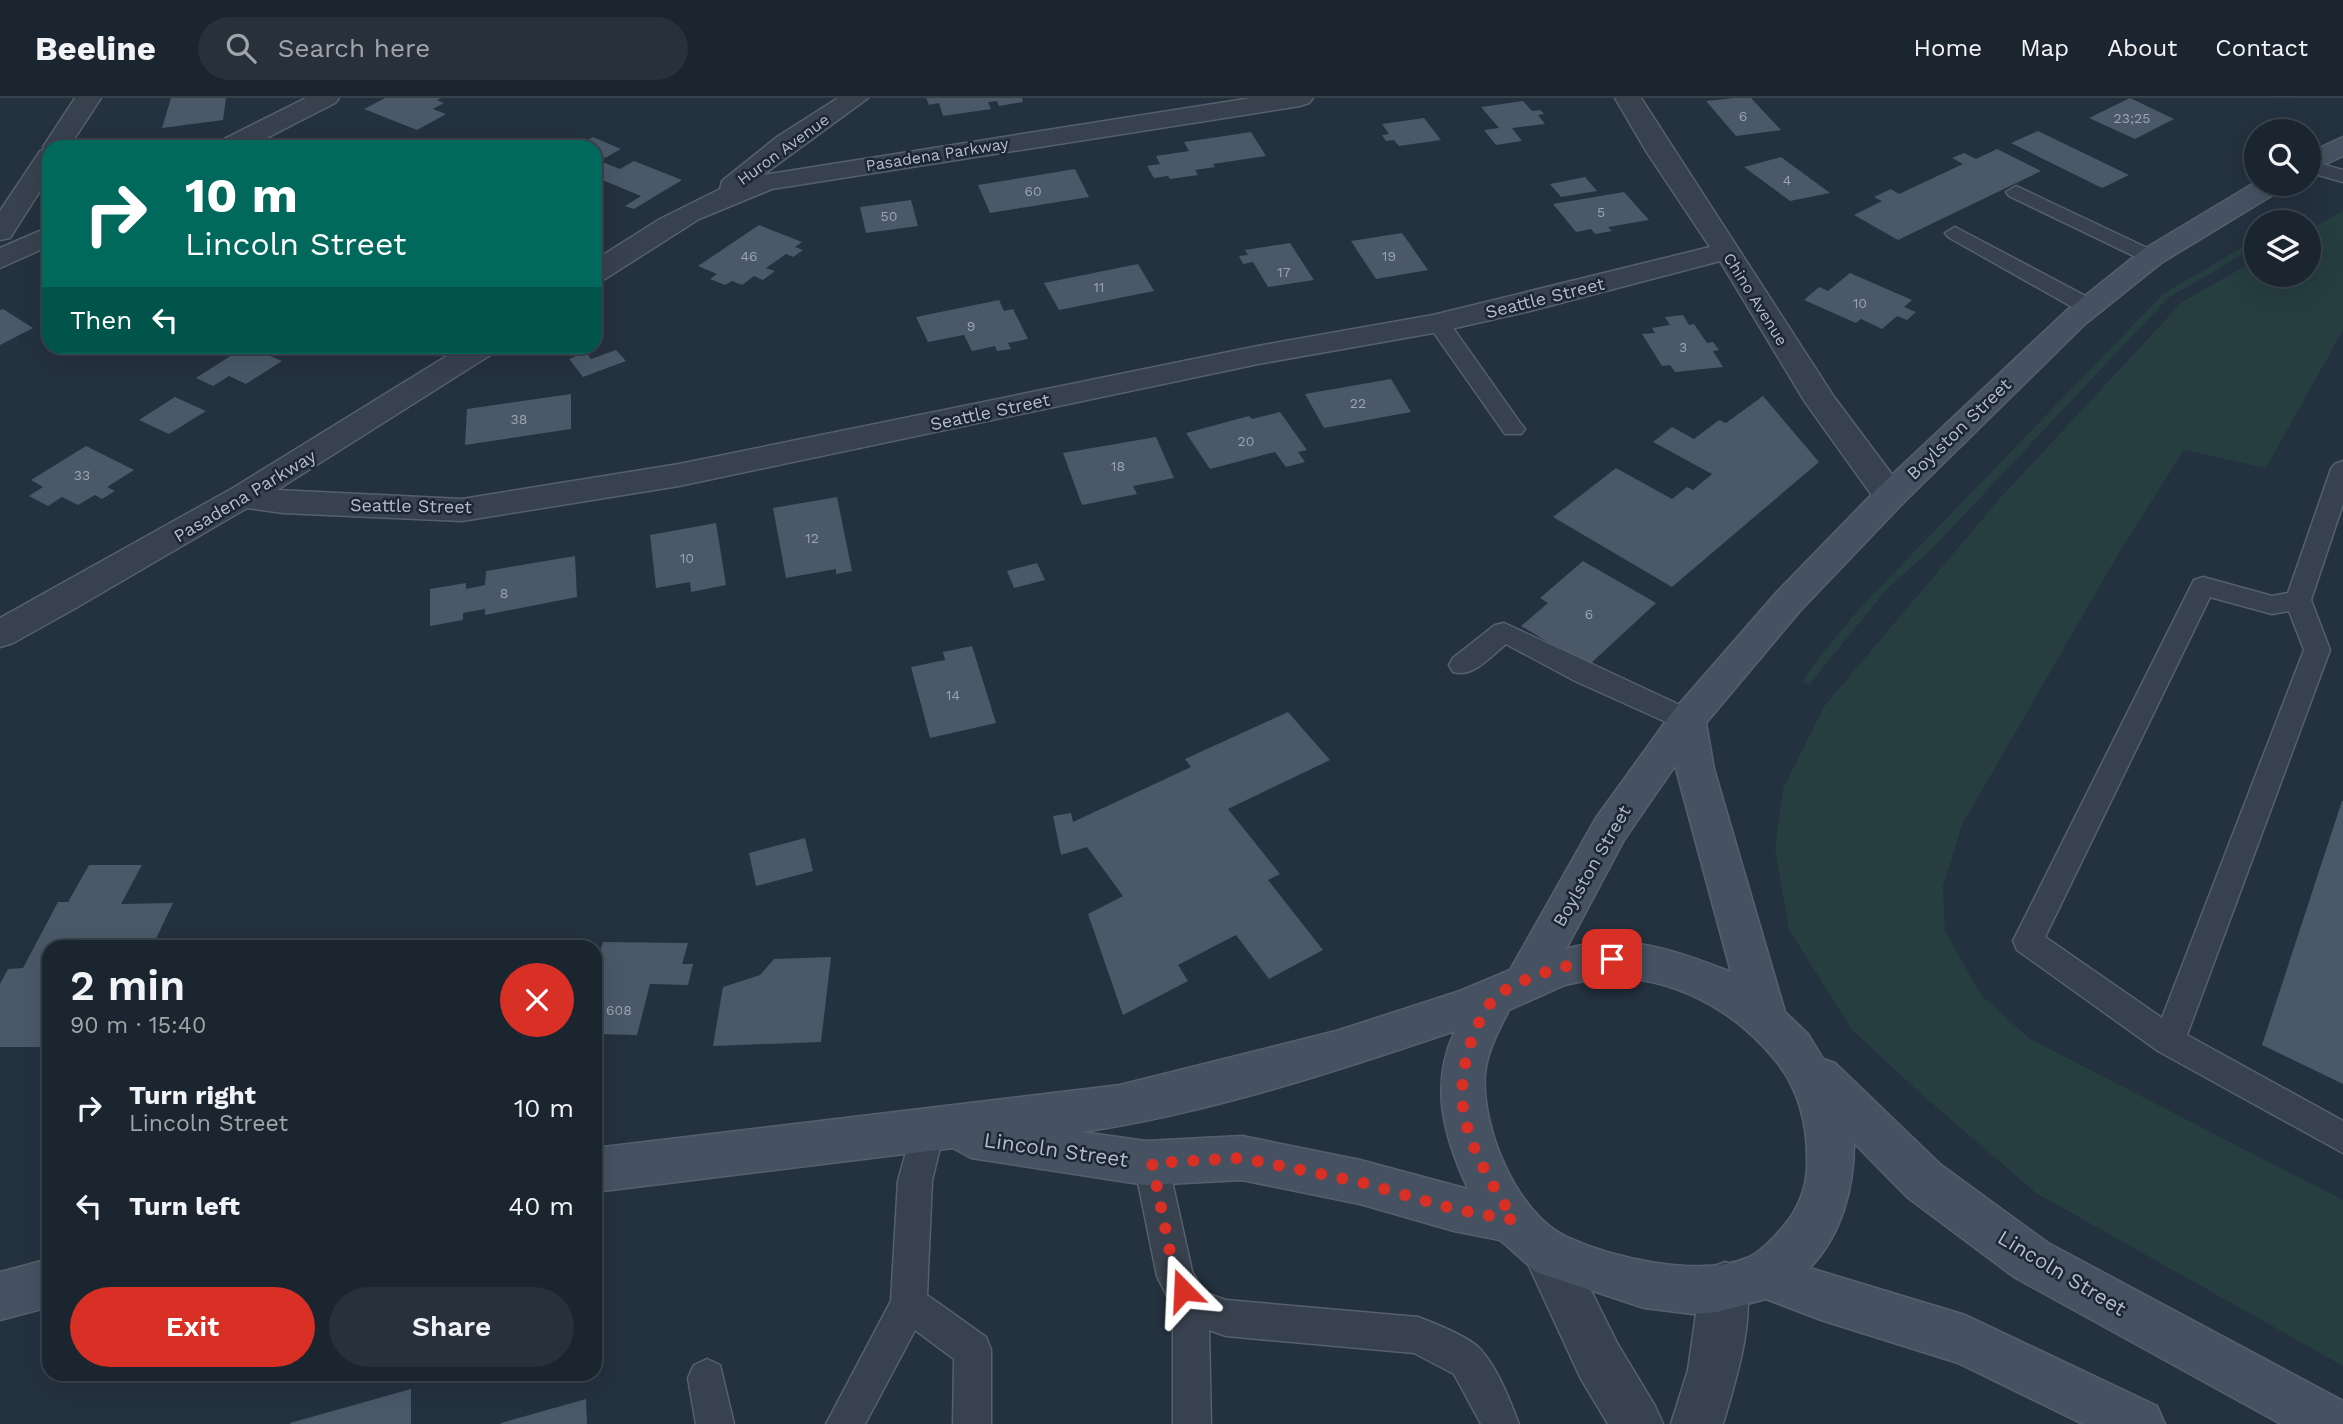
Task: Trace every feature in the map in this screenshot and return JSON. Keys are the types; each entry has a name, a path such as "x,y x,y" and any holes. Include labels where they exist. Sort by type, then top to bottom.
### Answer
{"main road":[{"path":"2321,158 2343,145"},
{"name":"Boylston Street","path":"1531,1236 1479,1163 1464,1117 1463,1073 1475,1033 1510,990 1610,829 1687,720 1788,602 1890,496 2089,307 2151,257 2252,196"},
{"path":"1687,720 1695,769 1779,1036 1820,1090 1831,1127 1834,1164 1826,1199 1810,1232 1746,1280"},
{"name":"Lincoln Street","path":"602,1169 928,1131 1131,1103 1320,1056 1510,990 1558,966 1593,959 1644,961 1670,965 1707,979 1742,999 1924,1181 2031,1260 2333,1424"},
{"name":"Lincoln Street","path":"928,1131 1152,1163 1242,1158 1360,1182 1454,1209 1531,1236 1612,1278 1683,1289 1746,1280"},
{"path":"1746,1280 1821,1296 1965,1340 2139,1424"},
{"path":"0,1296 42,1285"}],"street":[{"path":"61,140 88,98"},
{"path":"243,140 326,98"},
{"name":"Huron Avenue","path":"714,201 786,144 855,98"},
{"name":"Pasadena Parkway","path":"602,268 652,235 714,201 751,187 824,171 1300,98"},
{"name":"Chino Avenue","path":"1628,98 1659,151 1727,251 1821,402 1890,496"},
{"path":"0,232 42,168"},
{"path":"0,260 42,239"},
{"name":"Seattle Street","path":"245,497 283,502 462,510 680,475 1258,355 1438,323 1516,306 1727,251"},
{"name":"Pasadena Parkway","path":"0,634 245,497 362,426 472,354"},
{"path":"1531,1236 1599,1361 1637,1424"},
{"path":"1697,1424 1713,1370 1746,1280"}],"lane":[{"path":"2321,169 2343,176"},
{"path":"2016,192 2151,257"},
{"path":"1955,233 2089,307"},
{"path":"1438,323 1513,429"},
{"path":"2169,1041 2317,650 2298,600 2343,469"},
{"path":"2298,600 2272,605 2203,586 2028,941 2169,1041 2343,1139"},
{"path":"1462,664 1504,632 1584,674 1687,720"},
{"path":"845,1424 909,1304 915,1181 928,1131"},
{"path":"1152,1163 1175,1276 1191,1305 1192,1424"},
{"path":"909,1304 972,1350 972,1424"},
{"path":"1191,1305 1226,1318 1418,1335 1467,1361 1489,1396 1500,1424"},
{"path":"707,1378 716,1424"}],"green space":[{"path":"2343,211 2343,330 2266,468 2184,450 2120,551 1962,825 1943,887 1945,931 1981,995 2030,1039 2343,1200 2343,1366 2036,1193 1920,1093 1852,1030 1789,930 1775,849 1783,789 1825,705 2002,496 2182,302 2244,267 2244,287 2321,287 2321,224"},
{"path":"2244,246 2244,254 2168,298 1931,550 1886,590 1809,685 1802,682 1859,609 2163,294"}],"building":[{"path":"171,98 226,98 223,120 162,128"},
{"path":"385,98 441,98 437,100 444,103 433,109 446,114 417,130 364,109"},
{"path":"926,98 1022,98 1023,102 999,106 997,101 988,102 991,109 943,116 939,103 929,105"},
{"path":"1751,98 1781,130 1736,136 1706,101"},
{"path":"2130,98 2174,119 2135,139 2089,118"},
{"path":"1523,101 1532,111 1540,110 1544,114 1538,115 1545,124 1512,128 1522,141 1496,145 1484,130 1499,128 1481,107"},
{"path":"1424,118 1441,140 1399,146 1394,140 1386,141 1382,135 1389,134 1382,124"},
{"path":"2038,131 2129,175 2102,188 2011,143"},
{"path":"1251,132 1266,156 1213,164 1215,167 1195,170 1198,175 1170,179 1168,176 1154,178 1147,166 1160,164 1156,156 1189,151 1184,142"},
{"path":"602,141 621,149 605,158 602,156"},
{"path":"1997,149 2041,171 1898,240 1854,215 1882,201 1874,197 1891,189 1899,194 1963,164 1952,158 1964,153 1976,159"},
{"path":"1781,157 1830,193 1790,201 1744,167"},
{"path":"634,161 682,180 634,209 625,206 641,196 602,180 602,165 605,163 620,169"},
{"path":"1075,169 1089,197 990,213 978,185"},
{"path":"1585,177 1597,191 1561,197 1550,184"},
{"path":"1624,192 1649,220 1608,227 1612,231 1595,234 1591,229 1576,232 1553,204"},
{"path":"911,200 918,226 866,233 860,207"},
{"path":"759,225 802,242 795,247 803,250 793,257 786,254 766,268 775,271 763,280 754,276 742,285 732,281 725,285 710,279 717,274 698,266"},
{"path":"1402,233 1428,270 1376,279 1351,241"},
{"path":"1290,243 1314,280 1268,287 1253,262 1243,264 1239,256 1248,255 1245,250"},
{"path":"1138,264 1154,291 1059,310 1044,283"},
{"path":"1850,273 1912,300 1904,307 1916,312 1907,320 1897,316 1882,329 1861,319 1856,323 1804,300 1819,287 1828,291"},
{"path":"999,300 1004,311 1013,309 1028,339 1008,343 1011,349 997,351 995,346 972,351 964,335 928,342 916,317"},
{"path":"3,309 33,328 0,345 0,310"},
{"path":"1683,315 1689,325 1694,324 1707,343 1713,342 1719,350 1713,351 1723,367 1675,372 1670,365 1662,366 1642,334 1655,333 1652,328 1670,325 1665,317"},
{"path":"616,350 626,361 583,377 569,359 587,354 591,359"},
{"path":"234,354 265,354 282,361 246,384 229,376 213,386 196,378"},
{"path":"1391,379 1411,412 1324,428 1305,394"},
{"path":"571,394 571,429 465,445 467,409"},
{"path":"1763,396 1819,462 1672,587 1553,517 1616,468 1672,499 1687,487 1693,490 1712,474 1653,442 1672,427 1694,439 1719,420 1726,423"},
{"path":"175,397 206,411 169,434 139,420"},
{"path":"1280,412 1307,450 1298,452 1305,462 1286,467 1275,452 1210,469 1186,433 1249,416 1252,419"},
{"path":"1156,437 1174,478 1133,486 1137,494 1082,505 1063,453"},
{"path":"86,446 134,470 107,487 115,491 102,499 95,495 78,505 62,497 48,506 29,496 43,487 31,480"},
{"path":"837,497 852,571 836,574 836,569 786,578 773,508"},
{"path":"716,523 726,585 691,592 690,582 656,588 650,535"},
{"path":"575,556 577,597 485,615 485,609 463,613 463,620 430,626 430,589 466,583 466,589 485,585 486,571"},
{"path":"1583,561 1656,603 1588,666 1521,626 1548,603 1540,598"},
{"path":"1037,563 1045,580 1014,588 1007,571"},
{"path":"972,646 996,723 930,738 911,667 945,660 943,652"},
{"path":"1288,712 1330,760 1228,809 1280,874 1268,880 1323,950 1269,979 1236,935 1178,965 1188,981 1123,1015 1088,914 1123,896 1087,847 1061,855 1053,816 1071,813 1073,822 1191,767 1185,759"},
{"path":"2343,801 2343,1084 2262,1045"},
{"path":"805,838 813,871 756,886 749,853"},
{"path":"89,865 142,865 121,904 173,903 155,940 42,940 42,1047 0,1047 0,984 8,969 23,968 58,902 68,902"},
{"path":"603,942 688,943 682,964 693,964 688,985 650,984 637,1035 602,1034"},
{"path":"831,957 821,1042 713,1046 723,987 760,975 774,959"},
{"path":"411,1389 411,1424 290,1424 290,1423"},
{"path":"586,1399 587,1424 501,1424 501,1423"}],"route":[{"path":"1183,1290 1175,1276 1152,1163 1242,1158 1360,1182 1454,1209 1514,1220 1479,1163 1464,1117 1463,1073 1475,1033 1493,999 1526,981 1558,966 1593,959 1612,959"}]}
